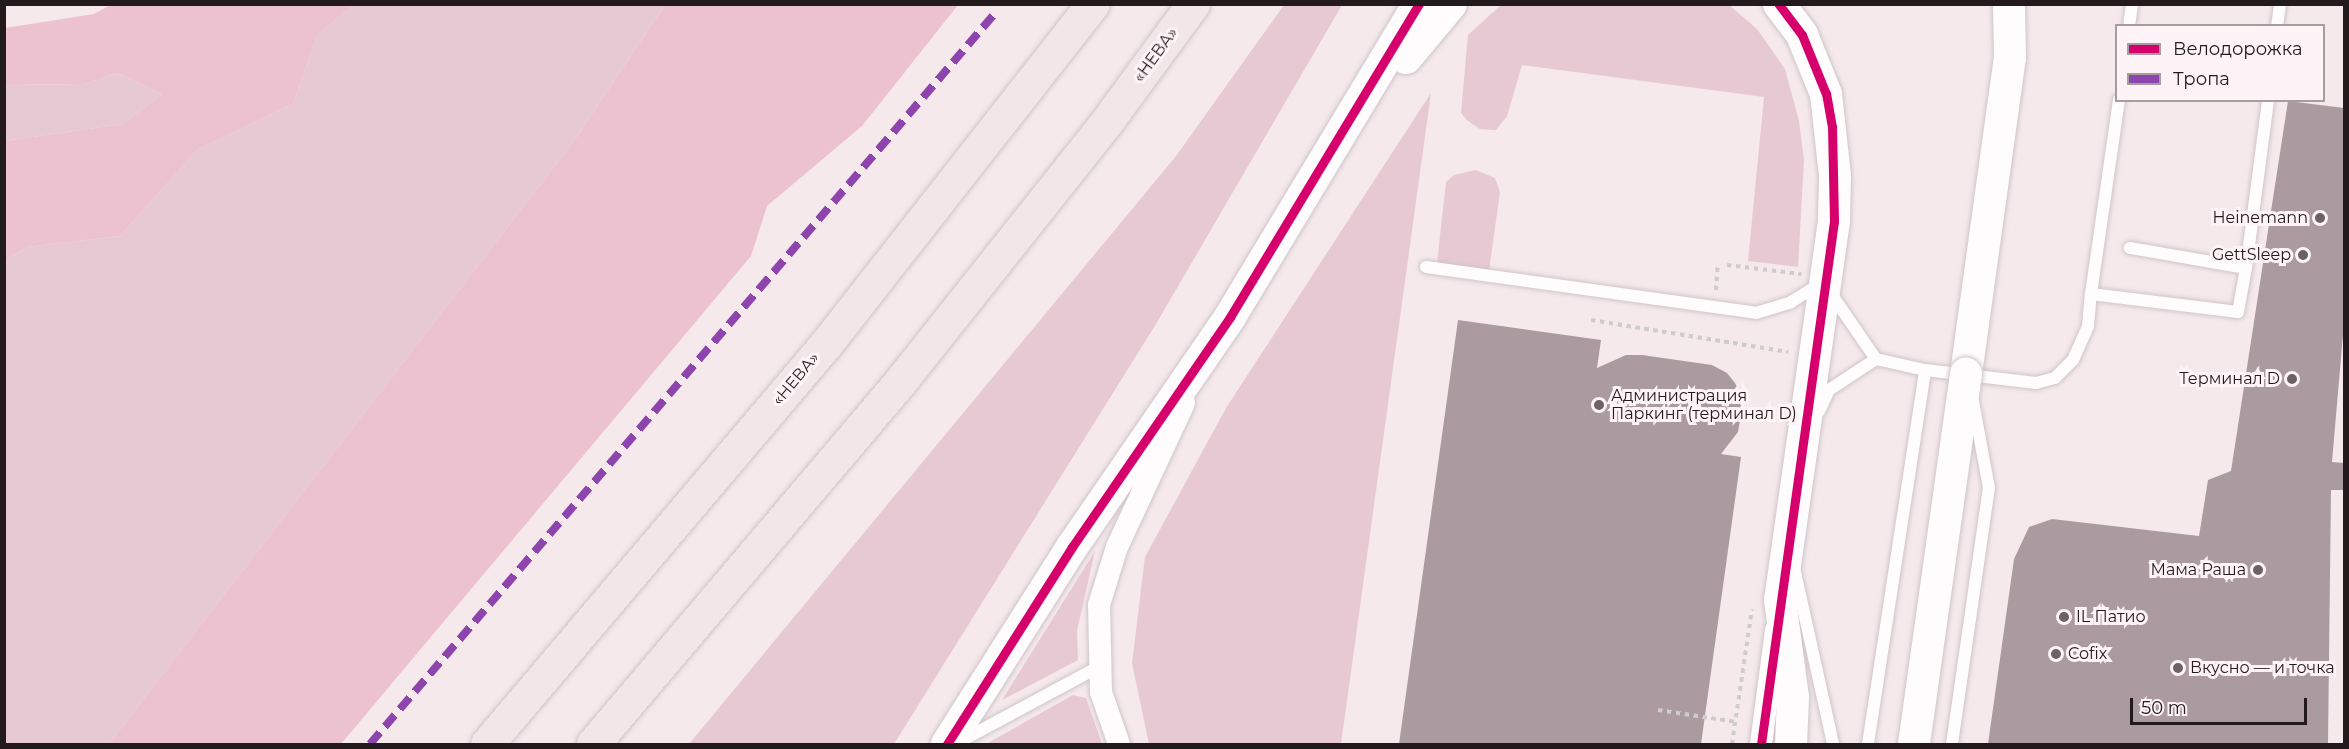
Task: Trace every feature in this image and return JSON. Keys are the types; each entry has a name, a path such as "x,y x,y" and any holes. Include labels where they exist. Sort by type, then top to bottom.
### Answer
{"highway":[{"name":"«НЕВА»","path":"487,744 826,344 1093,4"},
{"name":"«НЕВА»","path":"593,744 903,378 1108,120 1193,4"}],"street":[{"path":"947,744 1072,547 1230,317 1419,4"},
{"path":"1320,171 1429,28 1451,4"},
{"path":"1761,744 1766,603 1801,458 1834,221 1832,127 1816,65 1802,35 1779,4"},
{"path":"2009,4 2010,58"},
{"path":"1914,744 2016,4"},
{"path":"1119,744 1107,715 1098,667 1099,606 1117,547 1193,385 1230,317"},
{"path":"1766,603 1793,697 1791,744"}],"lane":[{"path":"2129,24 2132,4"},
{"path":"2277,24 2280,4"},
{"path":"1426,267 1756,313 1791,302 1824,280 1876,359 1925,370 2015,383 2055,378 2082,345 2118,102"},
{"path":"2091,294 2238,312 2268,102"},
{"path":"2130,248 2246,268"},
{"path":"1833,744 1811,633 1795,579 1801,458 1829,390 1876,359"},
{"path":"1868,744 1925,370"},
{"path":"1952,744 1989,488 1966,374"},
{"path":"954,744 1098,667"}],"path":[{"path":"1715,307 1718,264"},
{"path":"1727,265 1824,280"},
{"path":"1591,320 1788,352 1786,364"},
{"path":"1732,744 1766,603"},
{"path":"1658,710 1736,722"}],"shaded area":[{"path":"112,4 354,5 317,35 293,104 198,149 120,236 26,247 5,261 5,141 123,124 162,94 117,73 85,84 5,85 5,28 94,14"},
{"path":"354,5 665,5 574,141 109,744 5,744 5,261 26,247 120,236 198,149 293,104 317,35"},
{"path":"665,5 958,5 862,126 767,206 751,256 341,744 109,744 574,141"},
{"path":"1284,5 1342,5 1156,324 894,744 689,744 1176,156"},
{"path":"1501,5 1729,5 1757,29 1785,69 1799,121 1804,160 1798,267 1748,261 1764,97 1522,65 1507,116 1496,130 1480,129 1468,121 1461,113 1468,35"},
{"path":"117,73 162,94 123,124 5,141 4,85 85,84"},
{"path":"1431,93 1341,744 1149,744 1132,663 1145,557 1226,408"},
{"path":"1476,170 1495,178 1500,192 1489,271 1437,263 1446,182 1454,175"},
{"path":"1095,551 1077,631 1078,660 1002,700"},
{"path":"1073,695 1086,698 1102,744 986,744"}],"building":[{"name":"Терминал D","path":"2288,102 2344,108 2344,323 2332,462 2344,463 2344,490 2331,490 2328,744 1988,744 2014,559 2029,527 2052,519 2199,536 2208,480 2231,471"},
{"path":"1458,320 1601,340 1597,368 1626,355 1642,355 1712,365 1727,373 1735,383 1741,395 1738,432 1721,454 1741,457 1701,744 1399,744"}],"marked path":[{"path":"370,744 997,11"}],"cycle path":[{"path":"947,744 1072,547 1230,317 1419,4"},
{"path":"1761,744 1834,221 1832,127 1826,94 1802,35 1779,4"}],"place":[{"name":"Heinemann","path":"2320,218"},
{"name":"GettSleep","path":"2303,255"},
{"name":"Терминал D","path":"2292,379"},
{"name":"Администрация Паркинг (терминал D)","path":"1599,405"},
{"name":"Мама Раша","path":"2258,570"},
{"name":"IL Патио","path":"2064,617"},
{"name":"Cofix","path":"2056,654"},
{"name":"Вкусно — и точка","path":"2178,668"}]}
